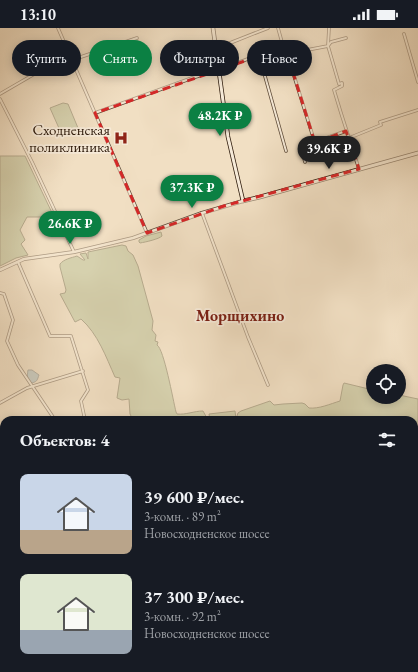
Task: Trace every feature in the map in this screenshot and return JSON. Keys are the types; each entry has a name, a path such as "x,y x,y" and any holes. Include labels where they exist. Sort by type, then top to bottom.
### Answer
{"main road":[{"path":"213,28 214,40"},
{"path":"219,76 228,137 243,201 418,153"}],"street":[{"path":"58,28 63,40"},
{"path":"238,40 268,28"},
{"path":"278,28 282,40"},
{"path":"329,28 328,46 339,84 342,83 342,86 334,90 346,131 360,169"},
{"path":"404,34 418,82"},
{"path":"81,56 137,38"},
{"path":"312,49 328,46 331,42 346,38"},
{"path":"0,94 31,76"},
{"path":"79,76 147,233"},
{"path":"95,113 198,76"},
{"path":"265,76 286,151"},
{"path":"293,76 315,143"},
{"path":"0,99 32,162 74,252"},
{"path":"349,138 381,125 380,122 418,110"},
{"path":"305,162 301,147 346,131"},
{"path":"0,270 18,261 74,252 123,241 202,213 243,201"},
{"path":"202,213 248,337 268,385"},
{"path":"18,261 50,336 71,336 88,390 81,401 84,416"},
{"path":"0,293 4,294 13,320 7,341 18,365 51,416"},
{"path":"0,403 27,388 83,371"}],"highlighted area":[{"path":"285,47 315,143 346,131 359,169 224,206 147,233 95,113"}],"green space":[{"path":"63,103 68,104 78,128 62,135 50,108"},
{"path":"0,156 25,156 54,217 27,217 20,230 25,240 21,244 28,255 16,258 0,266"},
{"path":"161,232 162,236 158,238 143,243 139,242 139,240 146,236"},
{"path":"122,245 126,246 128,251 133,255 138,266 153,321 152,330 156,335 155,341 158,342 157,345 160,349 165,365 176,412 177,414 180,414 203,411 206,416 131,416 129,399 122,400 117,398 120,378 115,377 101,346 87,325 81,319 75,322 60,294 65,293 66,290 60,264 77,256 85,260 80,254 86,253 88,259 88,252"},
{"path":"344,383 366,388 366,404 406,404 406,396 418,399 418,416 237,416 241,411 270,401 274,405 302,403 309,408 317,408 340,401"},
{"path":"235,411 236,416 209,416 209,414"}],"water":[{"path":"28,370 32,370 39,375 35,382 32,383 29,381"}],"place":[{"name":"Сходненская поликлиника","path":"121,138"}],"district":[{"name":"Морщихино","path":"240,315"}]}
